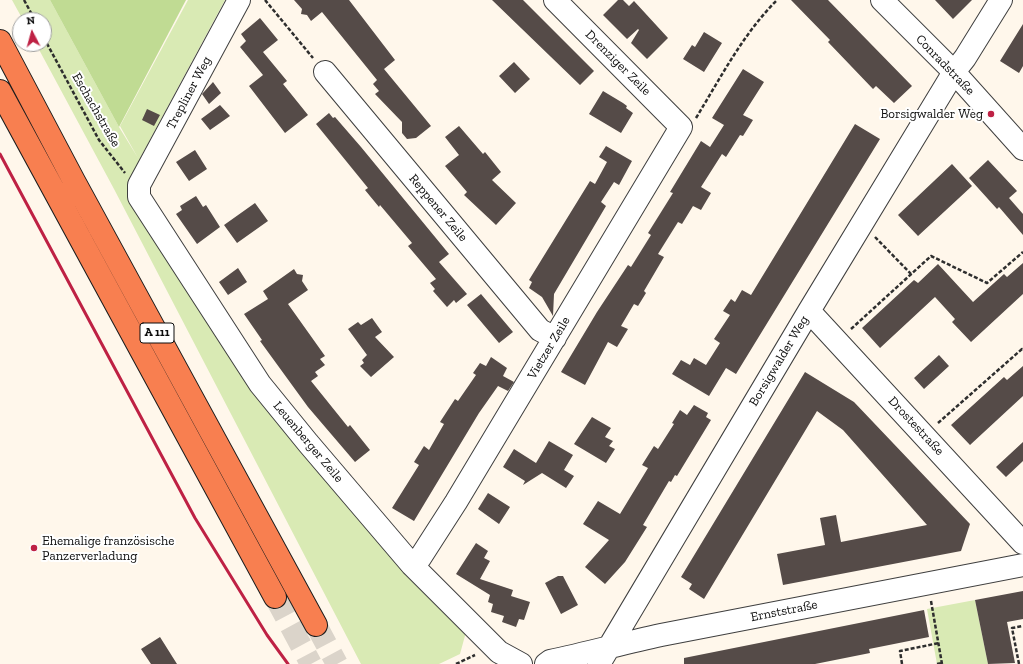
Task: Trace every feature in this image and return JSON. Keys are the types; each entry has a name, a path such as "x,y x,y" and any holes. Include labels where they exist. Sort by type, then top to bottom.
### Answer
{"highway":[{"name":"A 111","path":"0,41 78,188 316,625"},
{"name":"A 111","path":"0,90 275,597"}],"street":[{"name":"Trepliner Weg","path":"139,185 239,0"},
{"name":"Drenziger Zeile","path":"555,0 687,126"},
{"name":"Conradstraße","path":"882,0 954,72 1023,149"},
{"name":"Borsigwalder Weg","path":"599,664 809,311 954,72 965,58 1000,0"},
{"name":"Reppener Zeile","path":"325,72 540,330 555,338"},
{"name":"Vietzer Zeile","path":"412,565 420,558 456,502 555,338 687,126"},
{"name":"Leuenberger Zeile","path":"139,185 140,197 154,222 260,384 412,565 499,652 520,664"},
{"name":"Drostestraße","path":"809,311 1023,543"},
{"name":"Ernststraße","path":"546,664 550,661 589,653 611,645 1023,565"}],"path":[{"path":"24,0 30,12"},
{"path":"265,0 325,72"},
{"path":"687,126 742,42 761,16 777,0"},
{"name":"Eschachstraße","path":"52,52 99,140 122,171 139,185"},
{"path":"872,234 911,274"},
{"path":"849,330 931,256 987,283 1023,253"},
{"path":"936,425 1022,349 1023,350"},
{"path":"931,601 942,664 937,664"},
{"path":"1019,664 1012,628 1023,626"},
{"path":"902,664 900,651 939,643"},
{"path":"456,664 482,652"}],"green space":[{"path":"12,0 50,0 119,127 138,158 120,126 188,0 225,0 139,160 139,177 175,267 466,632 460,654 439,664 361,664 114,189 40,52 52,52 52,12 19,12"},
{"path":"50,0 186,0 119,127"},
{"path":"975,600 988,664 937,664 927,609"}],"building":[{"path":"294,0 349,0 395,60 384,69 431,126 416,138 407,139 402,133 402,122 375,94 379,91 373,84 377,80 322,12 311,21 307,15 301,14 302,9"},
{"path":"492,0 523,0 594,71 580,85"},
{"path":"618,0 623,0 629,6 634,1 668,38 647,59 631,43 639,30 638,29 627,39 603,15"},
{"path":"791,0 828,0 912,86 894,103 876,86 873,89 828,42 830,40"},
{"path":"935,0 972,0 953,19"},
{"path":"260,18 278,40 263,52 287,81 283,84 308,115 285,133 249,86 263,75 240,47 246,41 241,34"},
{"path":"1023,24 1023,66 1019,73 1000,61"},
{"path":"704,32 722,43 704,72 683,59 692,45 695,47"},
{"path":"514,62 530,79 515,93 499,76"},
{"path":"743,69 764,82 743,115 753,120 743,136 740,135 726,157 722,154 701,187 711,193 701,210 693,206 682,224 678,222 658,254 664,257 644,291 646,293 638,306 634,304 621,326 628,329 617,347 608,342 585,385 561,372 597,312 628,265 631,267 651,235 648,233 673,193 670,192 701,141 710,147 724,125 712,118"},
{"path":"213,82 221,93 209,104 202,94"},
{"path":"603,91 623,103 627,106 626,108 633,113 621,133 589,114"},
{"path":"220,105 230,116 210,130 201,119"},
{"path":"147,109 160,115 154,126 142,120"},
{"path":"329,113 333,118 335,117 361,147 449,254 439,262 467,294 456,303 454,300 447,307 433,291 435,289 430,283 436,279 408,246 412,243 380,205 379,207 365,190 368,188 316,124"},
{"path":"855,124 880,139 736,374 726,368 709,396 672,374 681,360 690,365 694,358 706,365 720,343 714,339 730,315 723,311 731,299 735,302 742,290 751,295"},
{"path":"459,126 483,154 485,152 501,172 492,180 516,203 496,225 464,195 467,192 445,166 459,155 445,137"},
{"path":"606,146 632,161 619,185 614,182 601,202 606,206 554,294 553,316 542,297 529,288 532,282 529,280 590,181 595,184 607,162 599,157"},
{"path":"195,150 207,169 189,181 176,162"},
{"path":"988,160 1017,191 1009,198 1023,214 1023,235 999,207 997,209 969,178"},
{"path":"952,164 972,186 918,236 898,215"},
{"path":"196,196 203,207 206,205 220,227 197,244 176,214 182,210 180,206"},
{"path":"255,203 268,221 237,243 224,225"},
{"path":"1023,263 1023,294 971,342 952,322 955,319 935,297 880,348 862,328 914,280 918,283 938,264 973,302 1004,274 1007,277"},
{"path":"238,268 247,282 228,295 219,282"},
{"path":"294,269 297,274 303,275 302,281 308,290 288,304 325,356 320,359 325,365 315,372 318,376 311,381 348,427 350,425 370,450 355,462 308,407 260,341 262,340 244,314 268,299 263,291"},
{"path":"481,294 513,332 499,343 467,305"},
{"path":"372,318 382,332 375,337 394,357 371,377 360,366 364,363 362,360 367,355 348,329 358,322 361,325"},
{"path":"939,355 949,366 924,389 914,378"},
{"path":"491,357 507,368 503,376 514,382 508,391 498,386 479,413 414,521 392,508 419,465 414,462 424,446 429,450 444,424 440,422 455,399 458,401 476,375 473,373 480,363 486,366"},
{"path":"1023,366 1023,396 970,445 951,425 1004,377 1007,380"},
{"path":"805,372 854,402 970,524 961,551 783,585 777,554 825,545 820,518 836,515 841,542 927,525 843,430 817,411 704,599 689,589 692,584 681,577"},
{"path":"694,405 708,413 706,417 711,420 677,476 675,475 671,482 669,481 643,525 647,527 625,562 605,584 585,567 609,540 583,524 598,501 620,514 648,468 642,465 654,446 658,449 674,424 672,423 680,410 687,415"},
{"path":"592,417 611,428 605,437 613,441 609,446 615,449 606,463 574,444"},
{"path":"549,441 573,455 564,470 574,476 566,488 542,473 523,485 525,481 503,467 514,449 536,463"},
{"path":"1023,442 1023,461 1006,477 996,467"},
{"path":"488,493 510,507 499,524 478,509"},
{"path":"476,543 488,551 484,558 490,561 480,579 513,590 511,596 530,602 524,620 519,619 516,627 502,622 504,616 491,612 493,604 488,602 490,595 456,574"},
{"path":"558,576 563,576 578,605 561,614 545,583"},
{"path":"1023,591 1023,619 1007,622 1015,663 988,664 975,600"},
{"path":"924,610 929,637 869,649 870,653 815,664 684,664 684,658"},
{"path":"160,637 177,664 151,664 141,649"}],"tunnel":[{"path":"275,597 311,664"},
{"path":"316,625 337,664"}],"railway":[{"path":"0,154 195,518 267,635 288,664"}],"place":[{"name":"Borsigwalder Weg","path":"991,114"},
{"name":"Ehemalige französische Panzerverladung","path":"34,548"}]}
